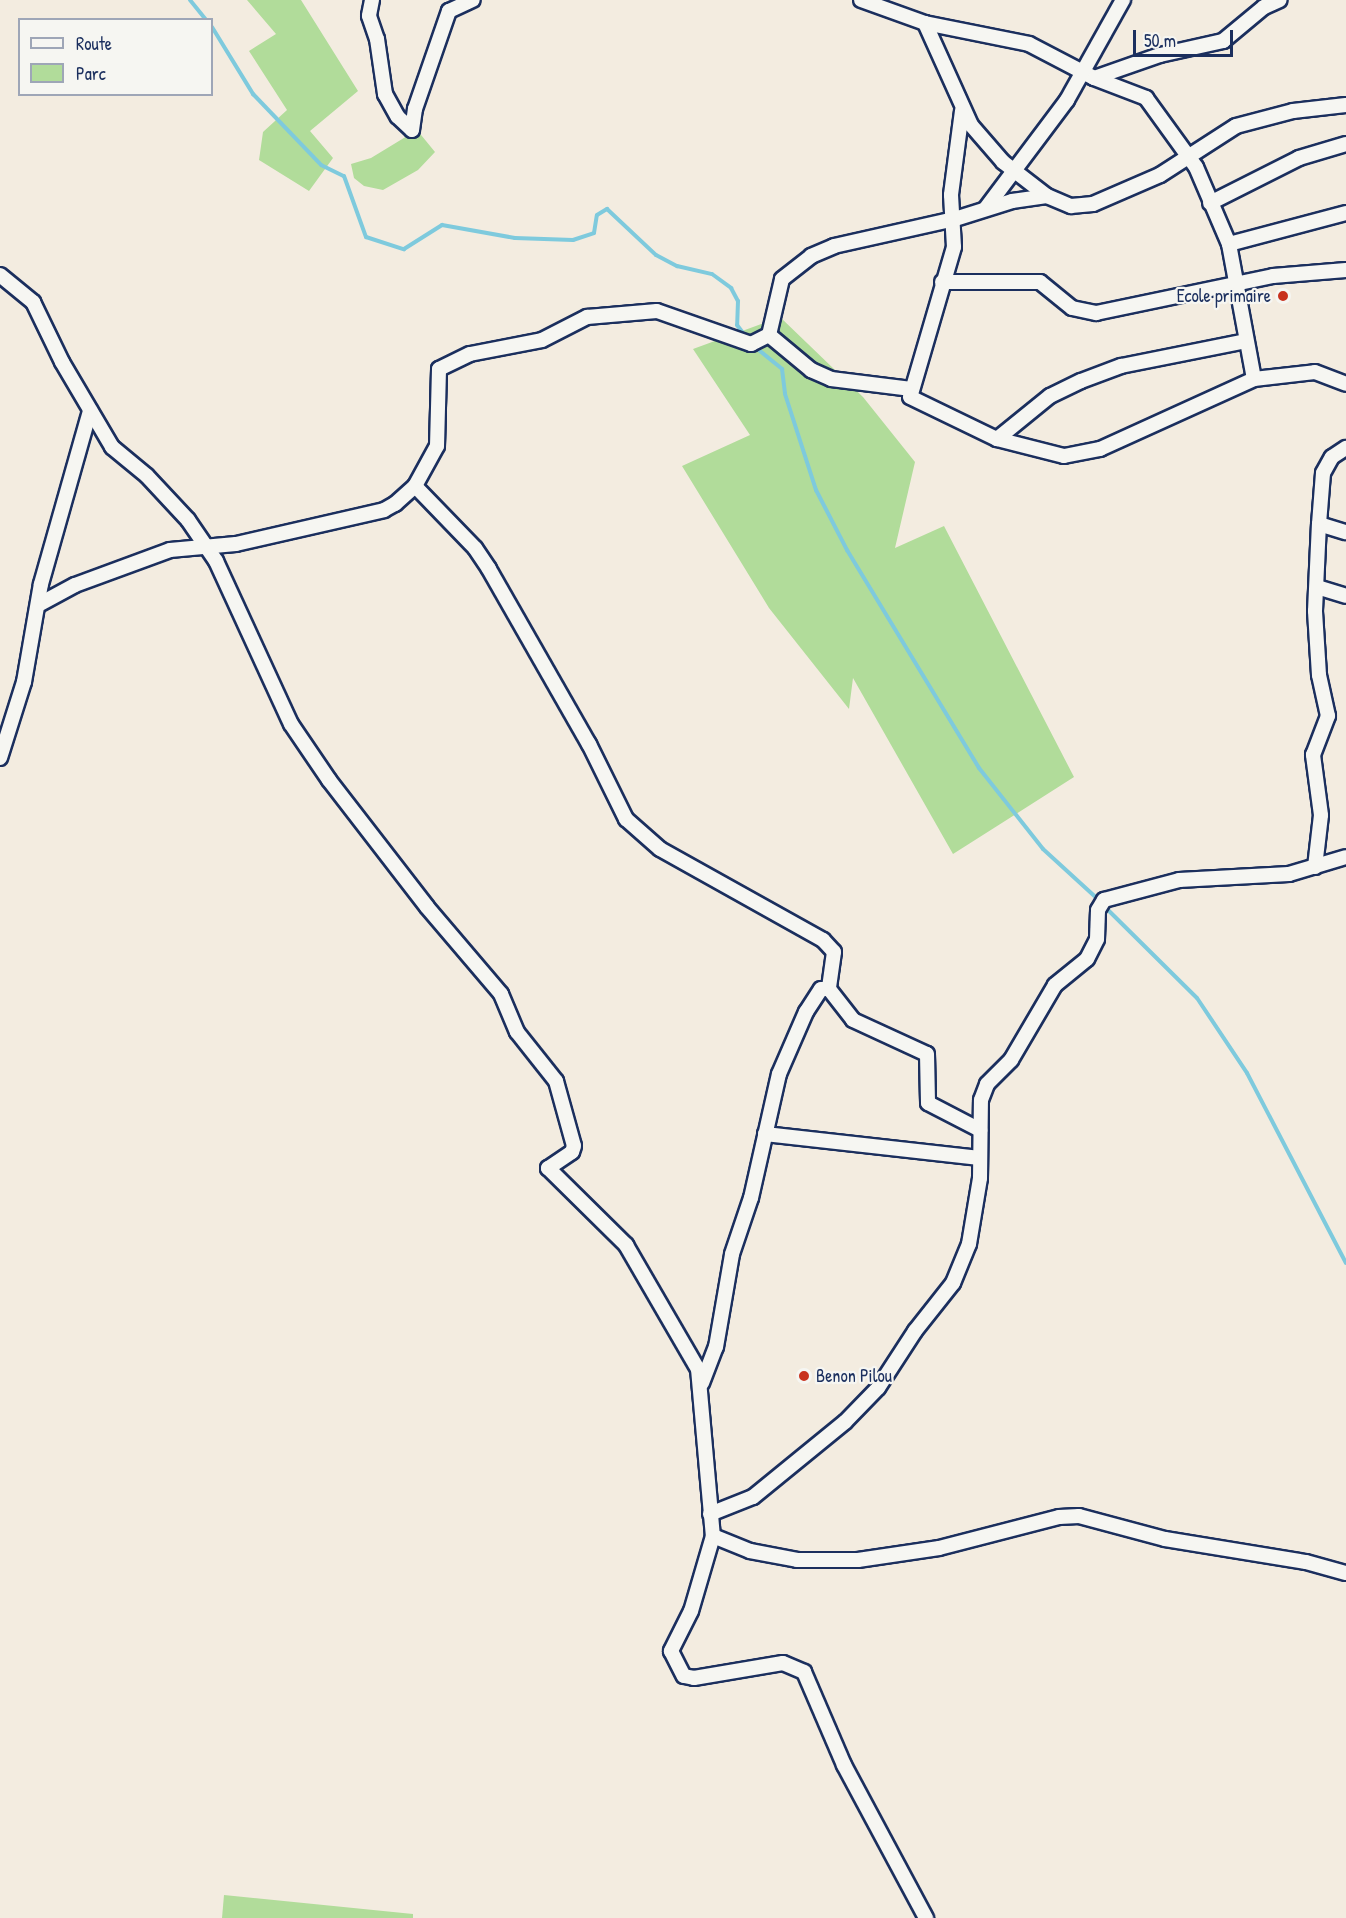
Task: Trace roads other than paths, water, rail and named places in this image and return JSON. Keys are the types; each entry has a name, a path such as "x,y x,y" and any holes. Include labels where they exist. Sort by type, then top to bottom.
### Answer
{"street":[{"path":"372,0 369,16 377,39 385,94 398,117 412,130 415,109 449,11 473,0"},
{"path":"861,0 925,23 1029,44 1088,75 1146,98 1188,155 1229,244 1239,285 1246,341 1254,379"},
{"path":"986,208 1088,75 1123,0"},
{"path":"1088,75 1160,55 1223,41 1264,8 1280,0"},
{"path":"925,23 962,111 1014,170 1047,196 1071,206 1093,204 1160,175 1236,126 1258,118 1346,105"},
{"path":"962,111 951,195 955,219 954,247 910,397 997,438 1064,456 1100,450 1254,379 1316,372 1346,384"},
{"path":"1210,203 1299,158 1346,144"},
{"path":"769,335 782,279 811,256 834,246 955,219 986,208 1047,196"},
{"path":"1229,244 1346,213"},
{"path":"942,282 1040,282 1072,308 1096,313 1145,300 1239,285 1273,276 1346,270"},
{"path":"0,276 33,302 90,411 112,447 147,476 207,547 291,724 329,780 427,907 501,994 517,1032 556,1081 574,1146 572,1152 548,1168 626,1245 698,1369 702,1383 713,1536 692,1611 671,1651 684,1676 694,1678 783,1663 804,1672 844,1765 926,1918"},
{"path":"38,605 75,585 183,546 207,547 384,510 415,486 437,446 439,369 458,359 542,340 587,317 657,311 744,345 769,335"},
{"path":"769,335 811,370 831,379 911,389"},
{"path":"997,438 1050,396 1081,381 1121,366 1246,341"},
{"path":"0,758 24,682 38,605 90,411"},
{"path":"1316,867 1321,815 1313,755 1328,716 1317,662 1319,524 1323,473 1332,457 1346,448"},
{"path":"415,486 475,548 489,569 589,744 626,819 660,849 824,940 834,952 829,989 853,1020 927,1054 928,1103 981,1130"},
{"path":"1319,524 1346,532"},
{"path":"1317,587 1346,596"},
{"path":"710,1514 734,1507 815,1450 878,1388 960,1270 969,1244 980,1158 981,1100 987,1084 1011,1060 1055,985 1087,959 1097,939 1098,910 1104,900 1179,880 1289,874 1346,857"},
{"path":"702,1383 716,1347 732,1254 751,1198 785,1056 806,1012 821,989 829,989"},
{"path":"765,1134 980,1158"},
{"path":"713,1536 750,1551 797,1560 858,1560 939,1548 1059,1517 1079,1516 1166,1539 1306,1562 1346,1573"}],"waterway":[{"path":"190,0 204,18"},
{"path":"213,29 253,94 321,165 344,176 366,237 404,249 442,225 515,238 573,240 594,233 597,215 607,209 656,255 677,266 712,274 731,288 738,301 737,325 746,337"},
{"path":"755,347 782,369 785,394 816,490 847,550 979,768 1043,849 1100,901"},
{"path":"1105,907 1197,998 1247,1073 1346,1263"}],"place":[{"name":"Ecole primaire","path":"1283,296"},
{"name":"Benon Pilou","path":"804,1376"}]}
